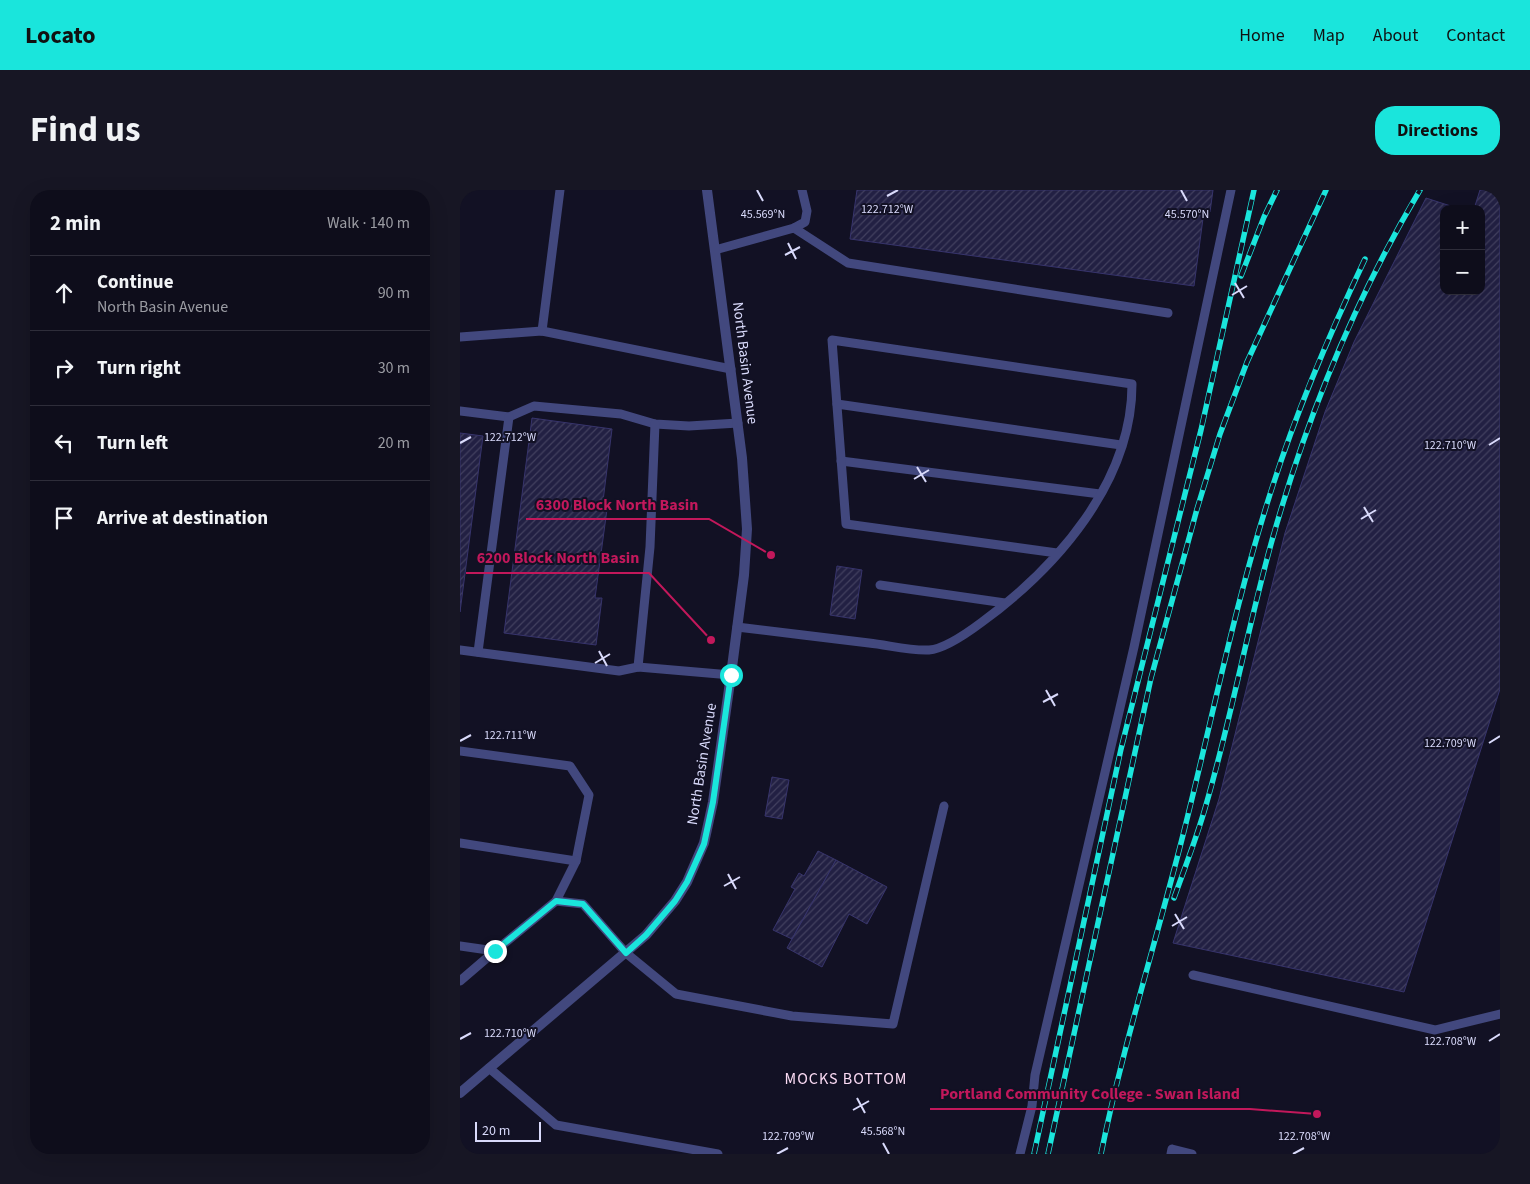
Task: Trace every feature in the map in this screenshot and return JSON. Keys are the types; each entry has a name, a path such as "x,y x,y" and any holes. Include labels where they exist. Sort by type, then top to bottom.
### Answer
{"street":[{"name":"North Basin Avenue","path":"460,1093 646,935 675,901 687,882 704,844 713,802 731,675 748,529 746,488 707,190"}],"lane":[{"path":"542,331 560,190"},
{"path":"715,250 794,228 805,222 808,212 802,190"},
{"path":"1020,1154 1032,1106 1037,1066 1134,647 1231,190"},
{"path":"794,228 848,263 1168,314"},
{"path":"460,336 542,331 731,369"},
{"path":"737,627 931,650 962,636 1043,571 1082,524 1109,480 1121,445 1132,404 1132,384 832,340 846,524 1057,553"},
{"path":"836,404 1121,445"},
{"path":"460,411 509,417 534,406 621,414 654,424 689,426 738,423"},
{"path":"478,652 509,417"},
{"path":"638,667 650,546 654,424"},
{"path":"841,461 1100,494"},
{"path":"880,585 1005,603"},
{"path":"460,650 619,671 638,667 731,675"},
{"path":"460,751 570,766 589,795 576,861 556,901 460,981"},
{"path":"556,901 583,904 626,953 676,994 792,1016 893,1024 944,806"},
{"path":"460,842 576,861"},
{"path":"460,946 495,951"},
{"path":"1193,975 1435,1030 1500,1014"},
{"path":"489,1068 556,1125 718,1154"},
{"path":"1171,1154 1172,1150 1192,1154"}],"building":[{"path":"857,190 1213,190 1210,212 1204,211 1194,286 850,239"},
{"path":"1480,190 1500,190 1500,689 1404,992 1173,943 1219,799 1285,533 1325,412 1354,342 1426,198 1448,205 1440,205 1440,295 1485,295 1485,205 1475,205"},
{"path":"532,418 612,429 603,501 608,502 595,598 602,598 596,645 504,633"},
{"path":"460,433 483,436 460,612"},
{"path":"837,566 862,570 855,619 830,615"},
{"path":"772,777 789,780 782,819 765,816"},
{"path":"818,851 836,860 792,939 773,930 795,889 791,887 799,873 804,876"},
{"path":"836,860 887,887 867,924 849,914 822,967 787,948"}],"railway":[{"path":"1034,1154 1121,749 1201,430 1254,190"},
{"path":"1241,276 1264,217 1277,190"},
{"path":"1048,1154 1151,678 1197,509 1220,434 1247,362 1326,190"},
{"path":"1174,898 1206,805 1271,544 1299,453 1353,318 1374,274 1420,190"},
{"path":"1101,1154 1119,1073 1174,871 1236,614 1260,528 1304,399 1327,342 1365,259"}],"place":[{"name":"6300 Block North Basin","path":"771,555"},
{"name":"6200 Block North Basin","path":"711,640"},
{"name":"Portland Community College - Swan Island","path":"1317,1114"}],"district":[{"name":"MOCKS BOTTOM","path":"846,1079"}],"route":[{"path":"495,951 556,901 583,904 626,953 662,918 687,882 704,844 713,802 731,675"}]}
